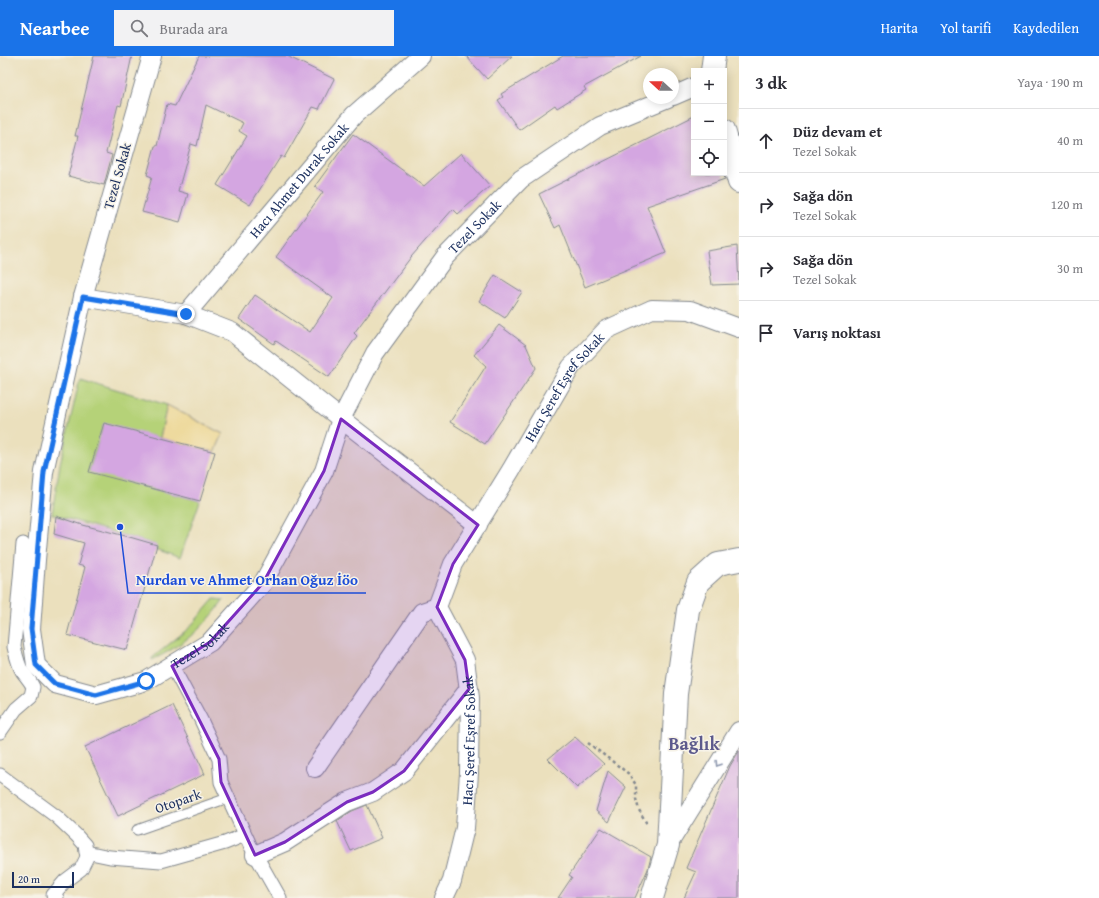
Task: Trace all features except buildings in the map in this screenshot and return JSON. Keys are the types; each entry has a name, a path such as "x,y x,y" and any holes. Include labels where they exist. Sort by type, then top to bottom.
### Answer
{"street":[{"name":"Tezel Sokak","path":"152,56 83,297 44,472 31,629 36,665 55,684 96,695 146,681 210,642 262,583 324,472 341,419 375,353 445,257 521,179 600,126 653,104"},
{"name":"Hacı Ahmet Durak Sokak","path":"186,314 354,114 421,56"},
{"path":"712,68 714,56"},
{"path":"679,93 691,88"},
{"path":"727,140 739,182"},
{"path":"83,297 186,314 232,332 341,419 478,524"},
{"name":"Hacı Şeref Eşref Sokak","path":"444,898 452,881 465,828 469,773 470,698 465,660 437,607 453,564 571,366 606,330 652,309 690,310 739,328"},
{"path":"0,732 16,709 31,696 33,687 29,678 22,671 14,647 23,544"},
{"path":"652,898 668,845 676,694 688,610 698,582 718,564 739,560"},
{"path":"315,768 422,612 437,607"},
{"path":"172,666 219,758 221,782 245,835 280,898"},
{"path":"255,855 286,842 347,802 373,792 404,771 469,689"},
{"path":"668,845 739,731"},
{"path":"0,775 57,817 85,846 87,857 81,869 65,881 53,895 57,898"},
{"path":"86,852 110,857 161,861 210,848 245,835"}],"lane":[{"name":"Otopark","path":"137,830 228,798"}],"path":[{"path":"588,743 629,774 636,785 636,799 639,810 648,826"}],"highlighted area":[{"path":"341,419 478,525 453,564 437,607 465,660 469,689 404,771 373,792 347,802 285,842 255,855 221,782 219,759 172,666 210,642 263,583 324,471"}],"green space":[{"path":"80,378 167,405 160,438 104,424 89,471 200,501 180,558 156,549 156,545 52,514 60,464"},
{"path":"214,599 224,600 201,627 183,642 152,660 152,658 189,628"}],"sand":[{"path":"167,405 223,434 215,452 160,438"}],"place":[{"name":"Nurdan ve Ahmet Orhan Oğuz İöo","path":"120,527"}],"district":[{"name":"Bağlık","path":"694,744"}],"route":[{"path":"146,681 96,695 55,684 36,665 31,629 44,472 83,297 186,314"}]}
